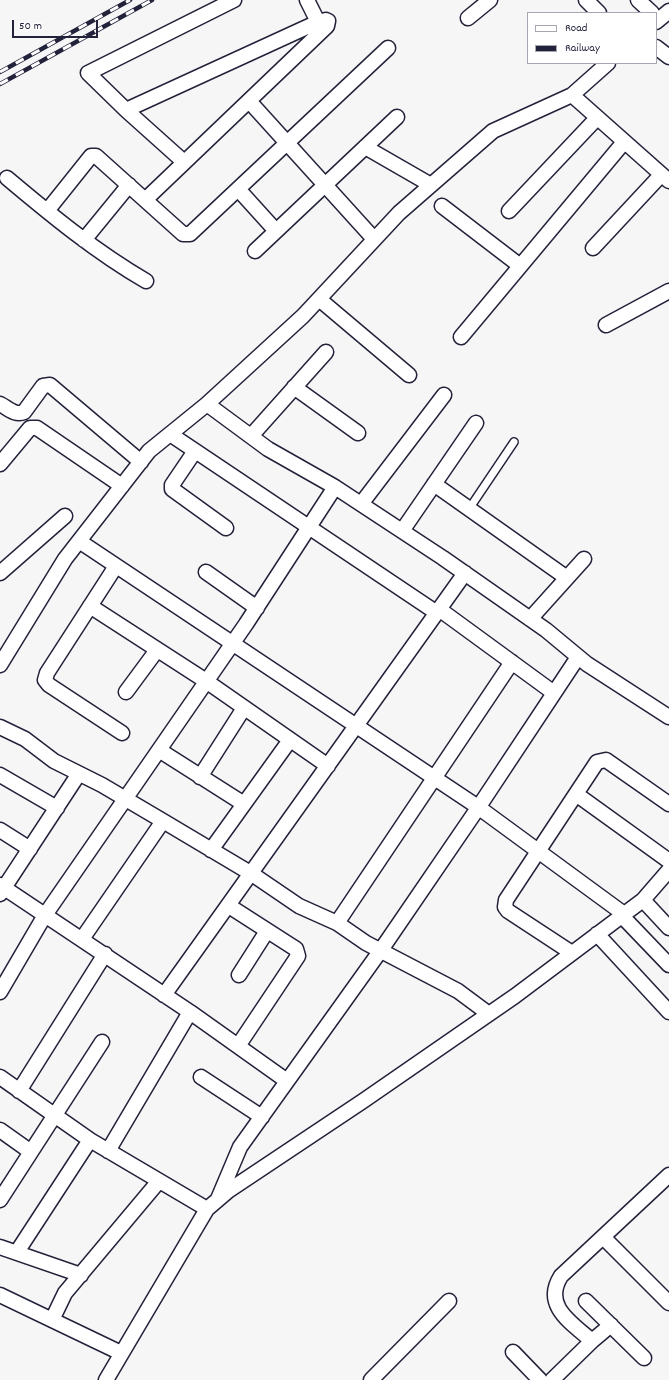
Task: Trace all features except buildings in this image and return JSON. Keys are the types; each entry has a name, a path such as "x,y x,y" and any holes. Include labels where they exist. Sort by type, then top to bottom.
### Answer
{"street":[{"path":"184,162 89,76 88,73 234,0"},
{"path":"307,0 318,22"},
{"path":"468,18 490,0"},
{"path":"586,0 599,12"},
{"path":"638,0 653,12"},
{"path":"126,110 318,22 326,20 328,23 145,200"},
{"path":"47,211 90,156 96,156 187,235 190,234 388,48"},
{"path":"657,48 669,57"},
{"path":"0,665 65,559 149,451 207,404 303,316 398,212 493,132 572,95 607,64"},
{"path":"572,95 665,178 593,248"},
{"path":"249,101 374,239"},
{"path":"255,251 397,117"},
{"path":"509,211 597,118"},
{"path":"461,337 519,265 624,142"},
{"path":"365,147 431,185"},
{"path":"7,178 116,264 146,281"},
{"path":"84,240 129,185"},
{"path":"238,189 276,231"},
{"path":"442,206 519,265"},
{"path":"606,325 669,291"},
{"path":"319,299 409,375"},
{"path":"251,436 326,352"},
{"path":"0,404 16,413 24,412 43,386 50,385 141,462"},
{"path":"294,388 358,433"},
{"path":"362,504 444,395"},
{"path":"207,404 268,449 335,487 465,573 530,619 578,657 669,717"},
{"path":"402,531 476,423"},
{"path":"0,464 30,428 33,427 37,428 122,486"},
{"path":"170,434 309,528 438,611 554,693"},
{"path":"195,451 172,485 172,489 226,528"},
{"path":"434,484 567,578"},
{"path":"0,992 45,915 257,608 335,487"},
{"path":"0,573 65,516"},
{"path":"79,541 357,726 478,808 538,851 623,915 669,965"},
{"path":"530,619 584,559"},
{"path":"116,566 47,673 46,680 49,685 122,733"},
{"path":"206,572 257,608"},
{"path":"164,994 252,874 465,573"},
{"path":"90,606 206,682 328,766"},
{"path":"126,692 157,650"},
{"path":"106,1380 212,1205 240,1147 380,950 478,808 578,657"},
{"path":"336,923 512,662"},
{"path":"200,777 244,708"},
{"path":"0,727 25,739 54,761 78,775 102,785 252,874 299,906 336,923 366,943 458,990 489,1014"},
{"path":"211,850 290,740"},
{"path":"159,750 244,804"},
{"path":"572,953 508,911 505,907 506,900 597,762 606,760 669,804"},
{"path":"0,775 57,808"},
{"path":"78,775 2,889 45,915 164,994 287,1081"},
{"path":"576,794 669,861"},
{"path":"82,939 163,821"},
{"path":"0,830 30,849"},
{"path":"212,1205 228,1191 363,1101 489,1014 643,900 669,870"},
{"path":"643,900 669,928"},
{"path":"229,906 296,949 298,956 238,1046"},
{"path":"239,975 268,931"},
{"path":"597,934 669,1012"},
{"path":"19,1091 104,954"},
{"path":"108,1151 190,1012"},
{"path":"0,1200 102,1042"},
{"path":"0,1077 54,1116 108,1151 159,1181 212,1205"},
{"path":"201,1077 262,1117"},
{"path":"0,1130 31,1152"},
{"path":"17,1252 90,1140"},
{"path":"592,1341 559,1310 556,1304 555,1290 561,1276 669,1175"},
{"path":"52,1320 65,1293 159,1181"},
{"path":"603,1237 669,1303"},
{"path":"0,1247 81,1274"},
{"path":"0,1295 121,1353"},
{"path":"371,1380 449,1301"},
{"path":"586,1301 644,1358"},
{"path":"552,1380 592,1341 611,1325"},
{"path":"514,1352 534,1378"}],"lane":[{"path":"469,509 514,442"}],"railway":[{"path":"0,72 130,0"},
{"path":"0,84 152,0"}]}
